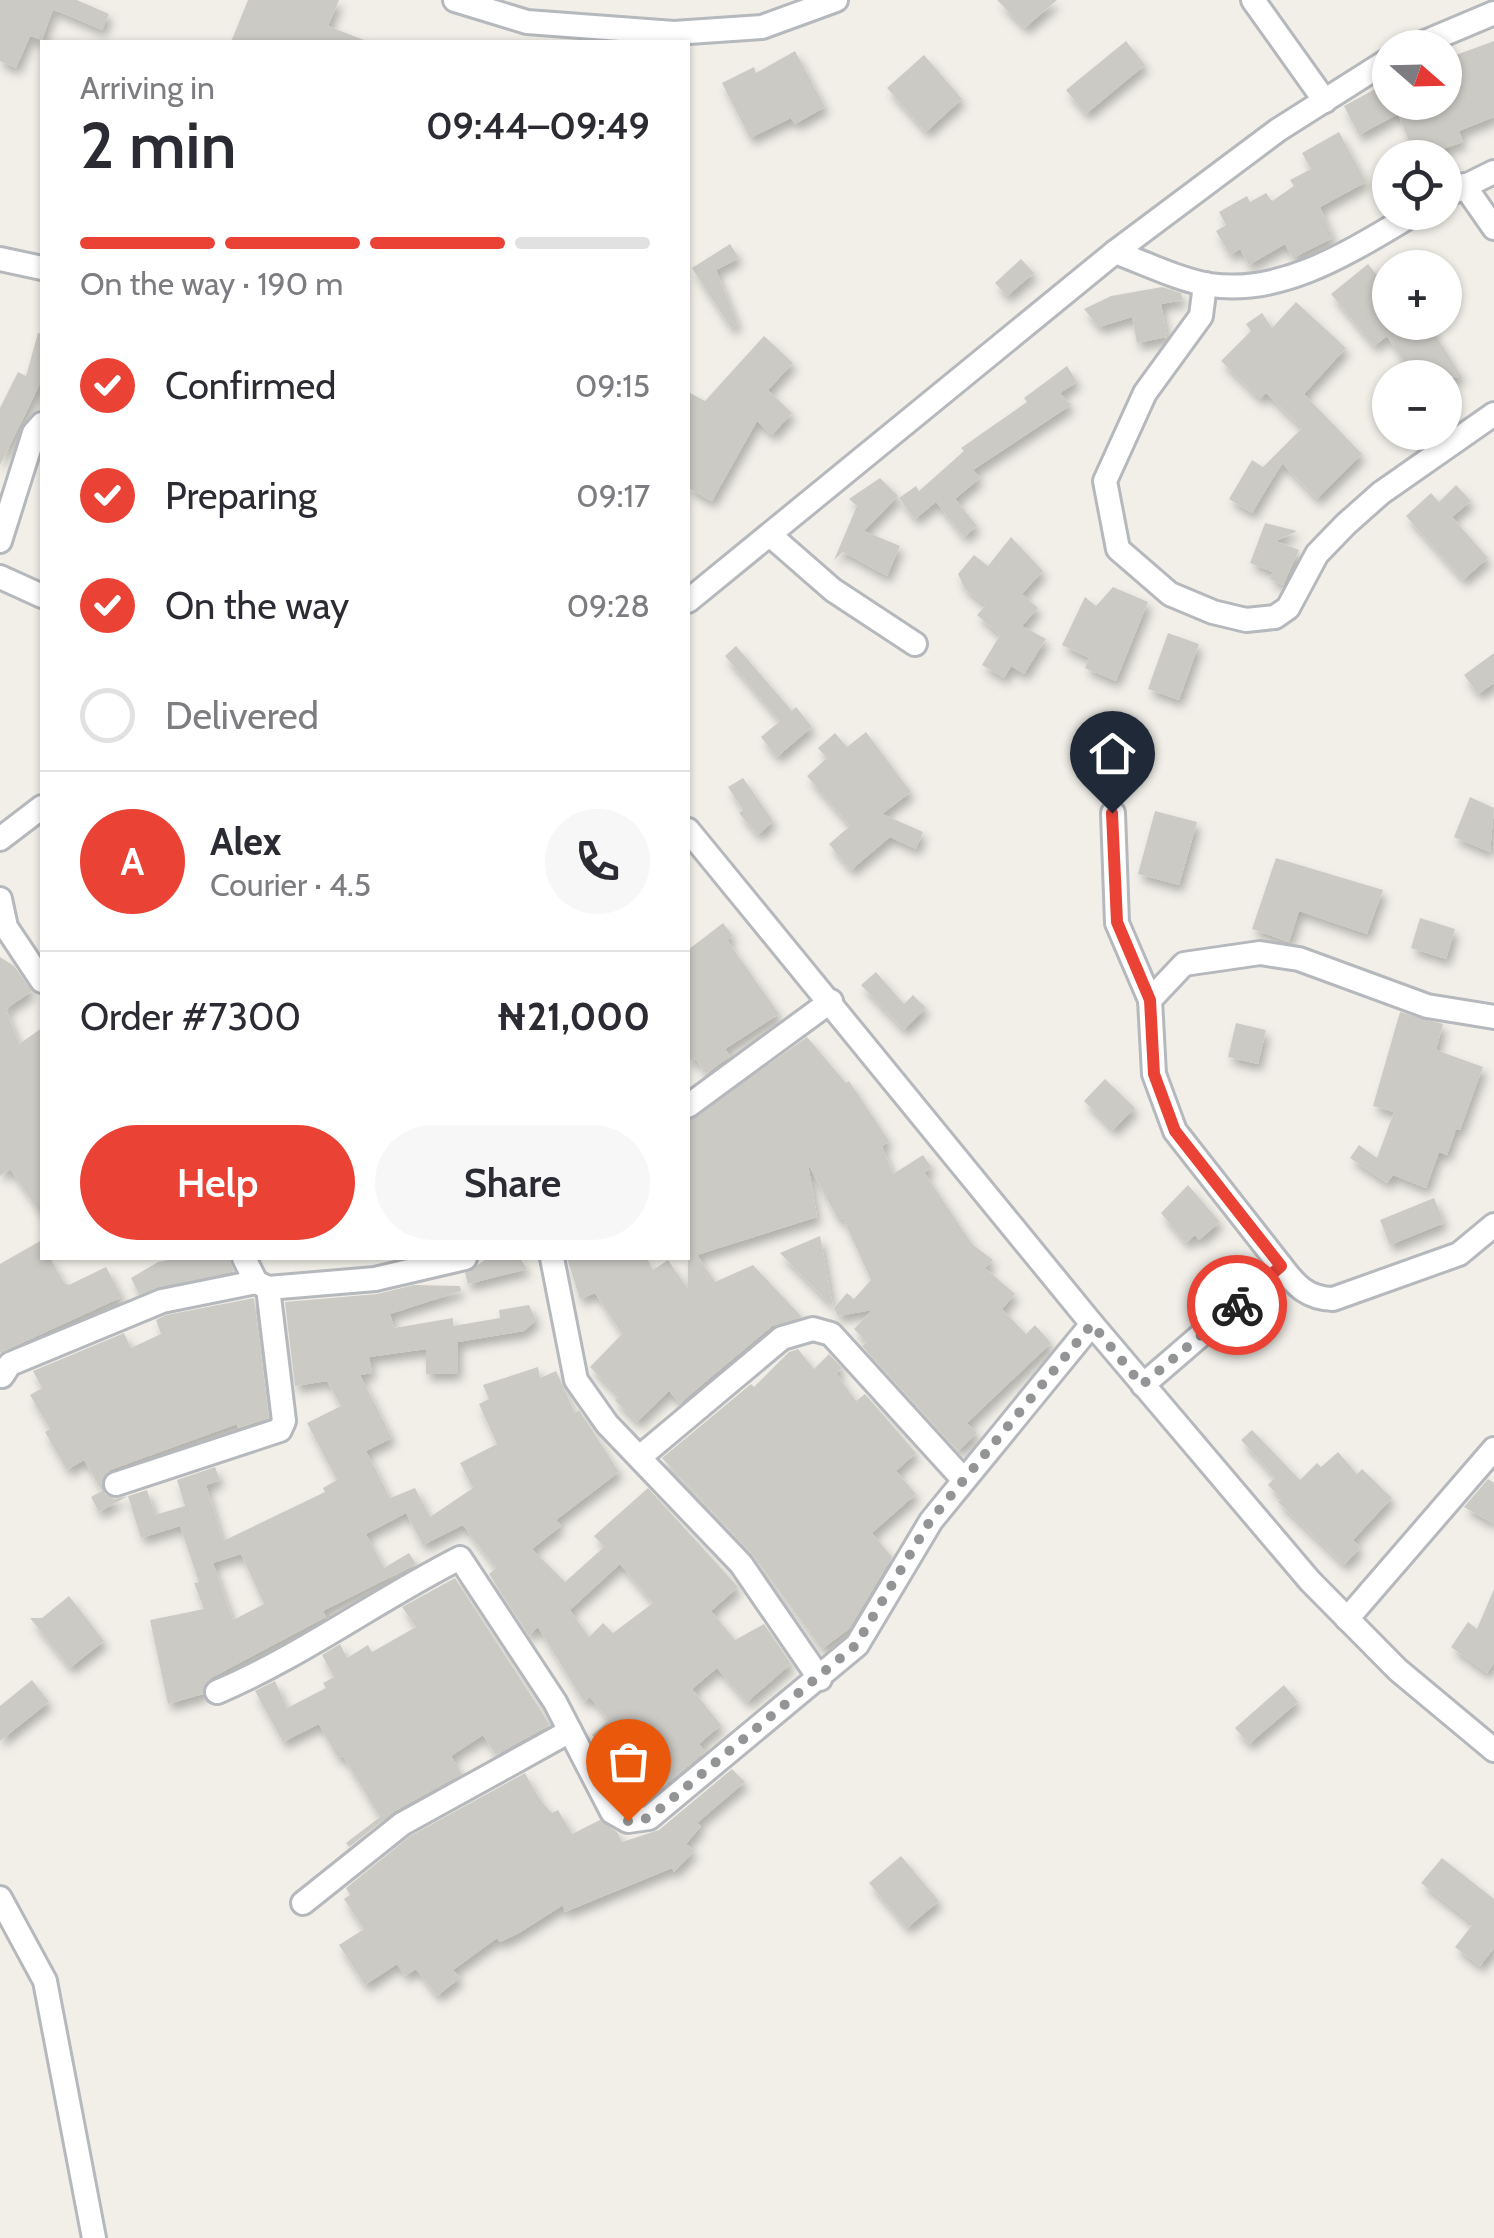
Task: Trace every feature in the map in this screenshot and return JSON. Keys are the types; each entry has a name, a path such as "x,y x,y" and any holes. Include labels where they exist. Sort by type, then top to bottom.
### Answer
{"street":[{"path":"455,0 528,22 674,33 762,27 836,0"},
{"path":"1253,0 1324,101"},
{"path":"1453,30 1494,13"},
{"path":"690,600 1115,252 1372,70"},
{"path":"1462,187 1494,172"},
{"path":"1462,198 1494,228"},
{"path":"1115,252 1205,284 1270,285 1386,230"},
{"path":"0,260 40,268"},
{"path":"1205,284 1200,316 1145,394 1106,481 1118,550 1170,594 1246,620 1274,617 1288,608 1317,554 1346,524 1382,493 1494,414"},
{"path":"0,541 34,433 40,426"},
{"path":"770,535 833,590 915,644"},
{"path":"0,576 40,595"},
{"path":"0,840 40,809"},
{"path":"1112,813 1117,922 1150,1000 1154,1074 1175,1131 1296,1287 1315,1298 1333,1299 1460,1254 1494,1226"},
{"path":"690,832 1142,1385 1347,1619 1398,1670 1494,1750"},
{"path":"0,898 6,927 40,978"},
{"path":"1150,1000 1162,992 1184,964 1260,953 1299,959 1427,1006 1494,1017"},
{"path":"690,1105 830,1001"},
{"path":"116,1484 280,1430 284,1421 262,1285 245,1260"},
{"path":"2,1376 10,1364 162,1301 262,1285 375,1280 457,1260"},
{"path":"552,1260 576,1380 607,1424 742,1564 820,1678"},
{"path":"1142,1385 1281,1266"},
{"path":"217,1692 254,1676 397,1590 460,1558 570,1731 612,1812 628,1821 649,1818 856,1645 930,1521 1092,1324"},
{"path":"641,1456 782,1338 813,1328 831,1334 963,1480"},
{"path":"1347,1619 1494,1449"},
{"path":"303,1903 402,1824 570,1731"},
{"path":"0,1898 45,1981 94,2238"}],"building":[{"path":"0,0 77,0 109,14 102,30 53,9 42,40 30,36 16,68 0,61"},
{"path":"248,0 339,0 328,26 364,40 232,40"},
{"path":"997,0 1057,0 1025,28"},
{"path":"1126,41 1145,65 1086,114 1066,90"},
{"path":"1494,41 1494,117 1459,131 1462,142 1409,140 1400,120 1462,120 1462,53"},
{"path":"795,51 825,107 795,124 791,118 750,138 722,83 754,67 756,73"},
{"path":"924,55 962,99 926,132 887,88"},
{"path":"1372,91 1372,120 1387,120 1359,135 1344,106"},
{"path":"1339,132 1366,182 1320,207 1333,238 1293,258 1285,244 1249,265 1240,249 1230,255 1216,231 1226,225 1219,212 1247,196 1250,202 1266,193 1272,201 1294,186 1290,180 1311,169 1302,153"},
{"path":"730,244 739,258 716,270 738,324 731,328 692,268"},
{"path":"1021,259 1034,273 1007,296 995,283"},
{"path":"1368,264 1372,269 1372,340 1382,340 1374,346 1331,294"},
{"path":"1162,287 1181,293 1183,300 1161,304 1167,337 1137,343 1132,317 1099,327 1084,309 1111,296"},
{"path":"1296,302 1346,348 1304,394 1362,454 1317,499 1282,463 1252,513 1229,499 1252,460 1263,467 1302,428 1266,393 1260,399 1221,361 1251,331 1246,324 1262,313 1272,328"},
{"path":"40,334 40,384 0,465 0,408 18,372 26,376"},
{"path":"764,336 793,363 768,390 792,413 772,435 757,421 712,501 690,489 690,393 705,401"},
{"path":"1390,340 1439,340 1451,360 1403,360"},
{"path":"1067,366 1077,382 1060,393 1071,405 973,470 980,478 955,499 977,526 964,537 936,502 915,519 899,498 916,486 919,491 964,451 961,448 1027,402 1024,398"},
{"path":"880,478 898,496 864,531 900,546 887,576 843,552 834,560 857,506 849,499"},
{"path":"1456,485 1471,501 1452,517 1488,558 1463,580 1406,516 1431,493 1439,502"},
{"path":"1265,523 1297,531 1276,541 1299,550 1283,585 1270,579 1273,572 1250,563"},
{"path":"1011,537 1043,571 1022,594 1038,608 1022,626 1046,639 1024,674 1011,666 1004,678 982,665 1000,635 977,615 986,605 965,589 958,574 974,555 988,566"},
{"path":"1113,587 1148,602 1116,681 1085,668 1089,658 1062,645 1085,597 1096,606"},
{"path":"1168,633 1199,644 1179,700 1148,689"},
{"path":"736,646 792,711 796,707 812,727 777,757 761,737 780,721 725,656"},
{"path":"1494,653 1494,683 1478,694 1464,675"},
{"path":"866,732 911,792 882,814 923,832 916,849 890,837 851,870 829,844 850,826 807,776 827,758 818,748 835,733 847,747"},
{"path":"743,778 773,821 758,835 739,813 743,810 728,787"},
{"path":"1470,797 1494,808 1490,852 1454,837"},
{"path":"1155,811 1197,822 1179,885 1138,874"},
{"path":"1276,858 1383,890 1367,934 1299,911 1289,942 1252,929"},
{"path":"1420,918 1455,929 1446,959 1411,948"},
{"path":"723,923 733,936 727,940 779,1014 725,1049 730,1056 706,1074 695,1058 690,1062 690,948"},
{"path":"0,957 14,966 32,991 6,1009 19,1044 40,1029 40,1212 10,1169 0,1176"},
{"path":"876,972 904,1004 913,995 926,1008 904,1030 861,985"},
{"path":"1400,1012 1443,1024 1436,1050 1483,1067 1460,1130 1456,1129 1447,1155 1439,1152 1426,1188 1393,1175 1387,1183 1350,1158 1359,1145 1377,1158 1394,1112 1373,1106"},
{"path":"1236,1023 1266,1030 1258,1064 1228,1057"},
{"path":"807,1037 846,1083 849,1081 889,1141 882,1146 893,1174 923,1155 932,1168 924,1172 972,1244 993,1260 985,1268 1015,1294 1002,1309 1026,1334 1035,1325 1051,1343 967,1423 977,1433 958,1451 862,1346 867,1342 854,1329 872,1310 838,1316 834,1308 847,1293 854,1299 871,1280 843,1218 838,1219 808,1164 817,1217 697,1255 715,1282 753,1265 802,1317 772,1326 680,1403 669,1391 637,1422 615,1400 619,1396 590,1367 622,1334 595,1293 580,1299 568,1260 648,1260 653,1270 668,1260 688,1289 690,1120"},
{"path":"1105,1079 1135,1108 1113,1130 1084,1101"},
{"path":"1188,1185 1220,1222 1199,1240 1195,1235 1186,1243 1161,1213"},
{"path":"1434,1198 1444,1223 1390,1245 1380,1220"},
{"path":"820,1236 825,1263 833,1307 780,1253"},
{"path":"40,1241 40,1260 51,1260 64,1283 69,1285 106,1267 122,1297 0,1353 0,1264"},
{"path":"230,1260 234,1271 139,1294 131,1278 158,1262"},
{"path":"485,1260 521,1260 527,1269 468,1284 465,1273"},
{"path":"414,1285 460,1286 461,1291 390,1314 394,1328 453,1318 453,1326 500,1318 499,1310 529,1305 536,1320 524,1331 458,1342 458,1373 426,1374 426,1349 369,1357 372,1373 360,1375 392,1438 366,1451 390,1498 415,1488 430,1517 473,1488 460,1463 497,1444 479,1404 489,1399 483,1385 538,1367 540,1378 556,1371 575,1413 579,1410 619,1472 556,1520 561,1526 532,1549 565,1582 604,1547 594,1536 648,1488 738,1587 711,1611 735,1640 764,1624 791,1664 747,1702 717,1668 692,1689 721,1725 699,1744 705,1752 643,1804 629,1786 633,1783 592,1735 609,1720 590,1697 584,1702 538,1627 529,1636 489,1574 496,1568 463,1525 423,1545 406,1513 366,1534 384,1568 409,1553 416,1564 323,1611 326,1617 211,1678 203,1694 168,1704 150,1620 204,1609 194,1583 199,1582 180,1526 141,1538 128,1496 147,1490 155,1515 185,1506 177,1480 215,1467 220,1480 206,1485 223,1541 325,1492 323,1488 337,1480 307,1423 341,1406 327,1381 295,1386 285,1302 377,1294","holes":["241,1554 264,1604 233,1620 213,1563","620,1564 653,1603 613,1633 603,1623 589,1637 570,1610"]},
{"path":"254,1298 269,1418 238,1428 237,1424 110,1470 101,1482 105,1494 114,1499 128,1496 99,1512 91,1497 102,1491 84,1460 67,1470 45,1432 50,1429 30,1395 42,1388 33,1371 124,1333 131,1348 161,1334 156,1320 166,1315"},
{"path":"798,1349 814,1369 829,1354 842,1368 836,1373 856,1401 865,1394 916,1453 896,1471 916,1494 872,1533 892,1557 849,1629 822,1649 752,1554 662,1458 751,1384 754,1387 789,1352"},
{"path":"1252,1430 1300,1480 1317,1463 1321,1467 1338,1452 1357,1474 1362,1469 1392,1498 1353,1540 1360,1548 1344,1565 1278,1502 1282,1499 1268,1485 1275,1477 1241,1440"},
{"path":"1488,1479 1494,1483 1494,1524 1464,1507"},
{"path":"455,1578 550,1725 496,1755 483,1735 451,1756 462,1774 395,1811 349,1847 346,1843 380,1817 319,1724 283,1742 255,1691 275,1681 287,1708 326,1688 323,1683 334,1677 322,1655 340,1644 347,1658 368,1645 372,1652 416,1627 402,1607"},
{"path":"1494,1589 1494,1663 1487,1673 1451,1647 1468,1622 1477,1629"},
{"path":"69,1596 104,1641 70,1668 30,1618 42,1618"},
{"path":"32,1680 49,1702 0,1741 0,1706"},
{"path":"1284,1685 1298,1702 1249,1744 1235,1728"},
{"path":"732,1769 745,1782 697,1823 701,1826 686,1844 694,1851 674,1872 672,1868 565,1912 563,1905 519,1933 500,1942 497,1938 453,1970 460,1978 437,1996 416,1969 405,1976 397,1964 365,1985 339,1945 364,1929 344,1899 350,1895 346,1888 410,1836 525,1773 540,1800 552,1813 558,1810 572,1834 600,1820 617,1832 622,1842 659,1830"},
{"path":"901,1856 939,1901 907,1928 869,1883"},
{"path":"1442,1858 1494,1899 1494,1948 1480,1966 1455,1947 1473,1924 1421,1883"}],"way so far":[{"path":"628,1821 649,1818 856,1645 882,1608 930,1521 1092,1324 1142,1385 1237,1305"}],"route":[{"path":"1112,813 1117,922 1150,1000 1154,1074 1164,1106 1175,1131 1281,1266 1237,1305"}]}
